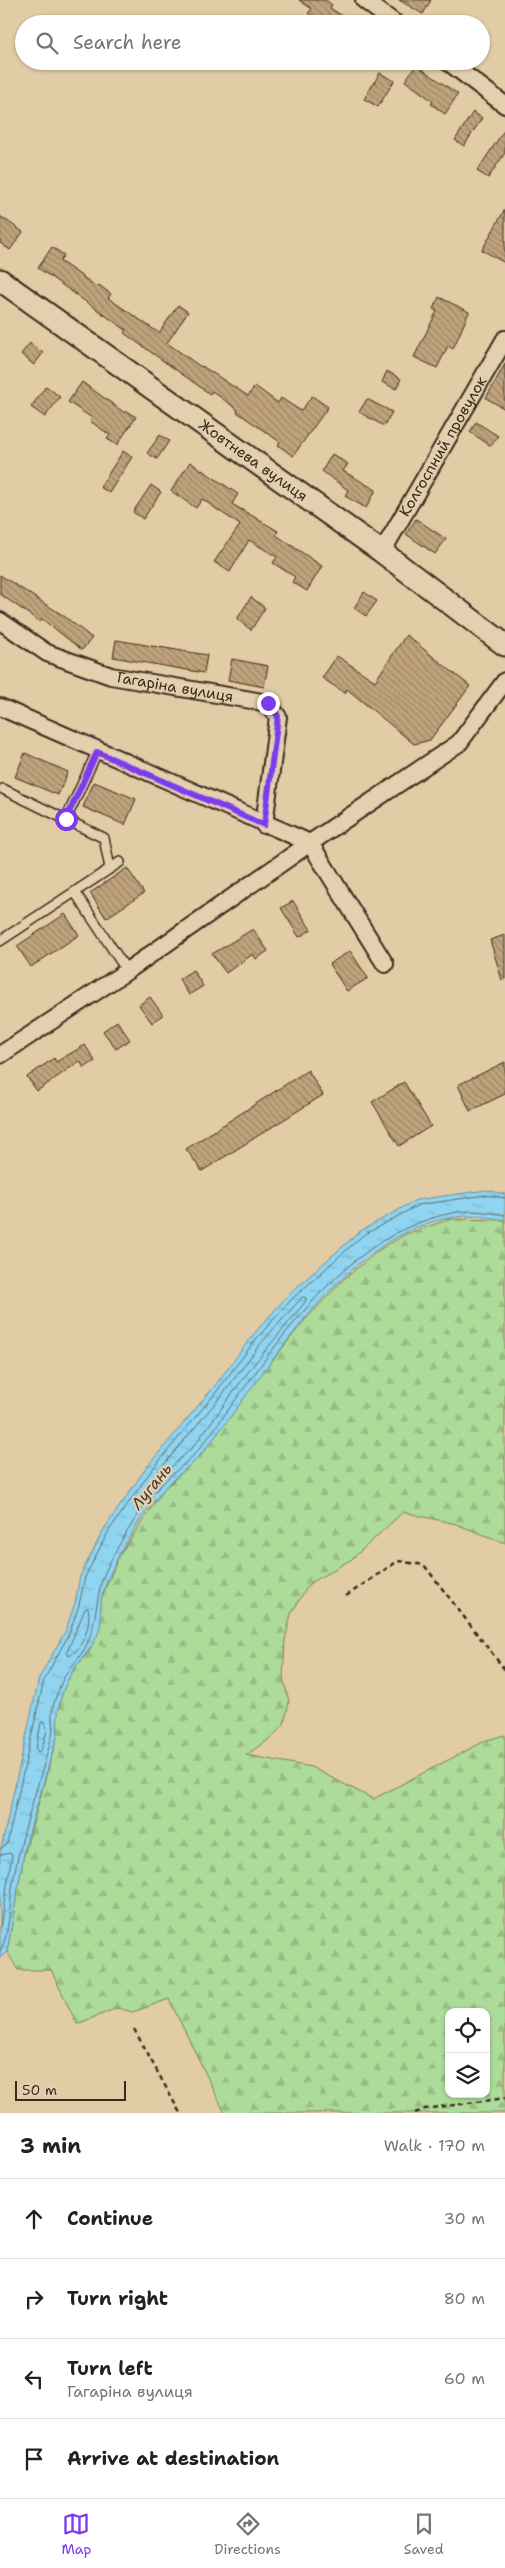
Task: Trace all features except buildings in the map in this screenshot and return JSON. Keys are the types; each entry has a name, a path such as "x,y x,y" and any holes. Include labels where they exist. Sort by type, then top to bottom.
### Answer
{"street":[{"path":"364,0 384,15"},
{"path":"458,70 505,105"},
{"name":"Жовтнева вулиця","path":"0,280 382,552 505,645"},
{"name":"Колгоспний провулок","path":"382,552 505,338"},
{"name":"Гагаріна вулиця","path":"0,621 47,653 111,676 268,703 278,716 264,825"},
{"path":"0,1055 128,971 459,743 505,681"},
{"path":"0,707 97,752 310,844 385,964"}],"lane":[{"path":"66,819 97,752"},
{"path":"3,789 104,838 110,868"},
{"path":"0,942 120,862"},
{"path":"75,892 128,971"}],"path":[{"path":"346,1596 398,1561 424,1565 505,1670"},
{"path":"134,2029 180,2113"},
{"path":"414,2113 425,2109 505,2098"}],"green space":[{"path":"450,1219 505,1220 505,1543 456,1524 403,1512 352,1559 309,1584 291,1614 285,1640 283,1677 289,1702 284,1724 271,1738 246,1755 311,1767 373,1799 487,1740 505,1735 505,2113 225,2113 169,1999 133,2012 117,2008 77,2024 51,1970 18,1970 7,1952 23,1859 58,1733 57,1713 64,1687 76,1666 89,1652 99,1629 101,1599 119,1556 164,1489 201,1455 304,1321 343,1280 379,1250 406,1234"}],"water":[{"name":"Лугань","path":"486,1190 505,1194 505,1220 462,1216 416,1228 379,1249 344,1277 312,1311 282,1348 202,1453 164,1489 134,1529 121,1551 105,1586 101,1601 100,1623 97,1636 67,1681 61,1698 58,1715 58,1733 25,1847 7,1952 0,1958 0,1853 39,1678 65,1632 75,1603 80,1576 104,1529 146,1468 213,1388 253,1335 288,1295 359,1232 416,1200"}],"route":[{"path":"66,819 97,752 264,825 278,716 268,703"}]}
